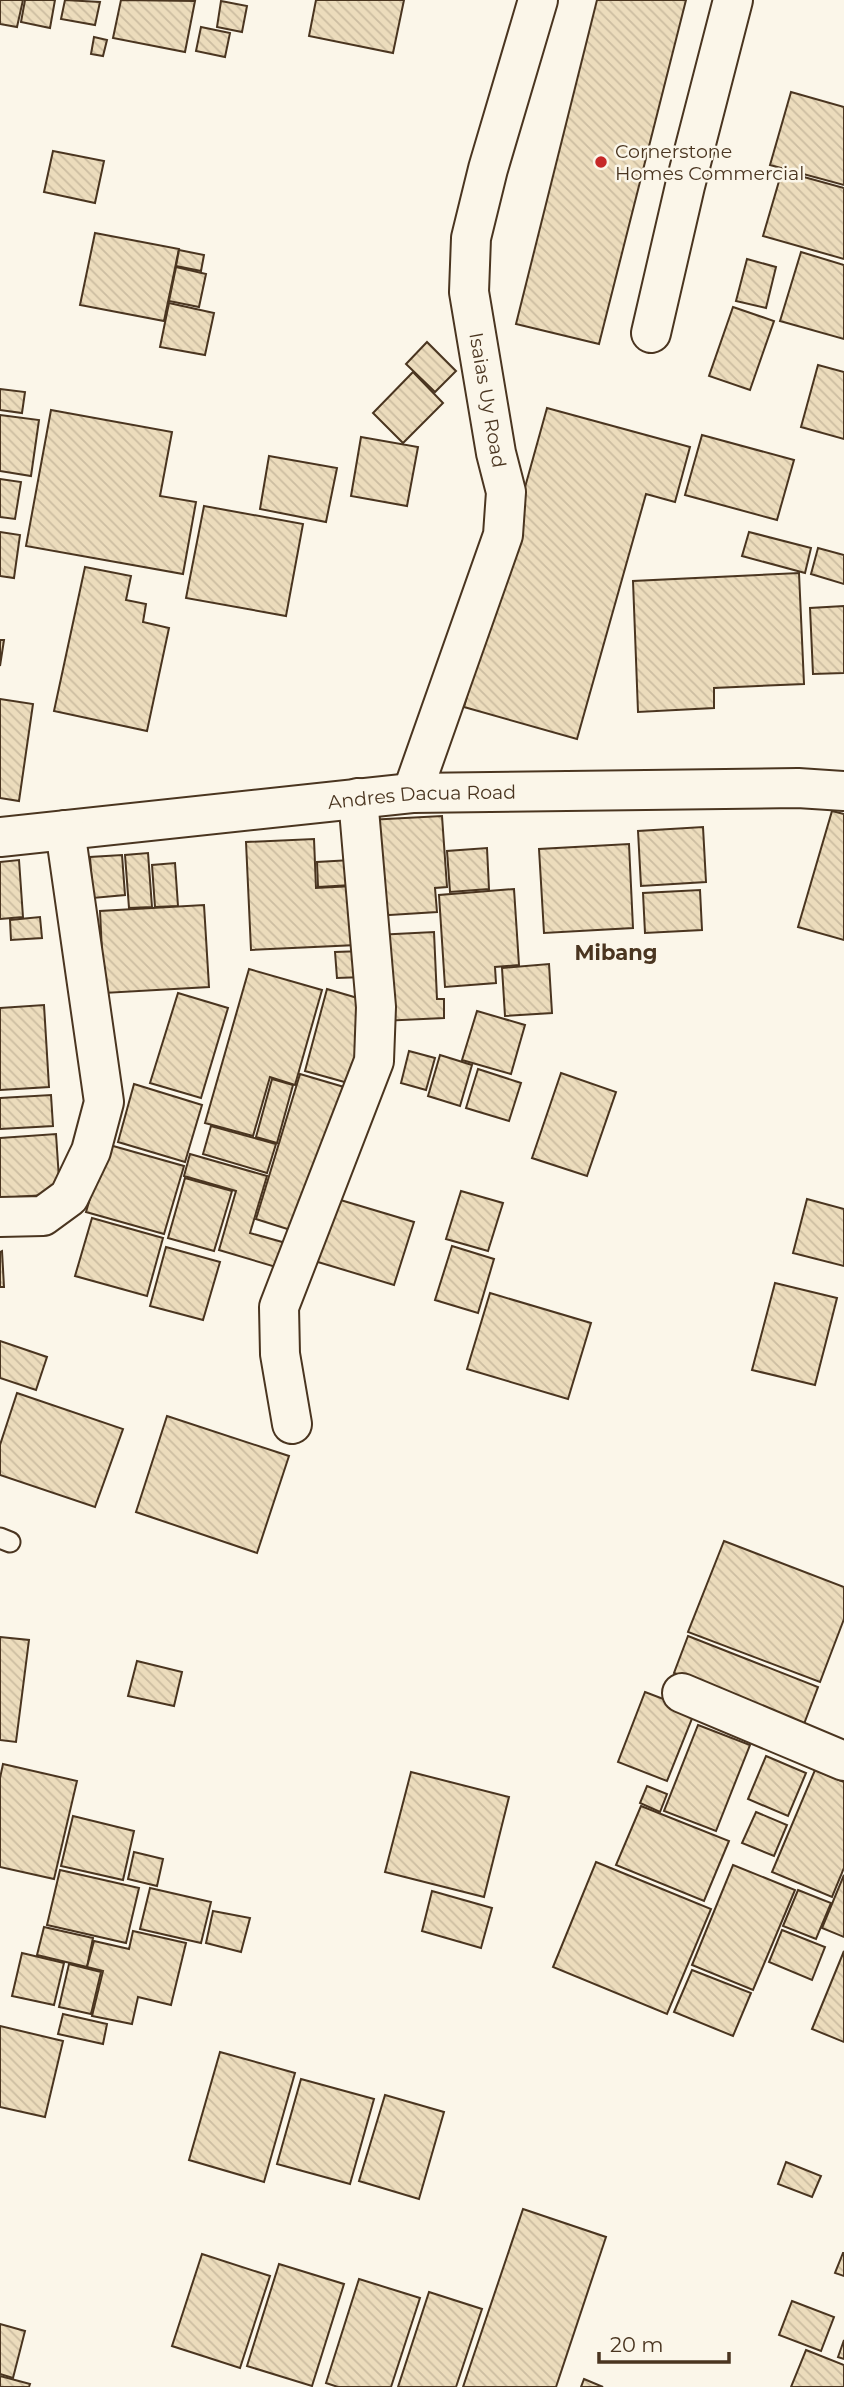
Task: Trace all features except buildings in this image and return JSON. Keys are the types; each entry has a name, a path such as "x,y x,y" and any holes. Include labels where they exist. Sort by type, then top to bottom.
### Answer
{"street":[{"name":"Isaias Uy Road","path":"412,793 503,535 506,492 496,453 469,292 471,238 488,169 538,0"},
{"path":"651,333 685,186 733,0"},
{"name":"Andres Dacua Road","path":"0,837 412,793 798,788 844,791"},
{"path":"292,1424 280,1354 279,1307 374,1061 376,1007 358,798"},
{"path":"0,1217 44,1216 69,1197 91,1151 104,1102 65,831"},
{"path":"682,1693 844,1761"}],"place":[{"name":"Cornerstone Homes Commercial","path":"601,162"}],"district":[{"name":"Mibang","path":"616,953"}]}
